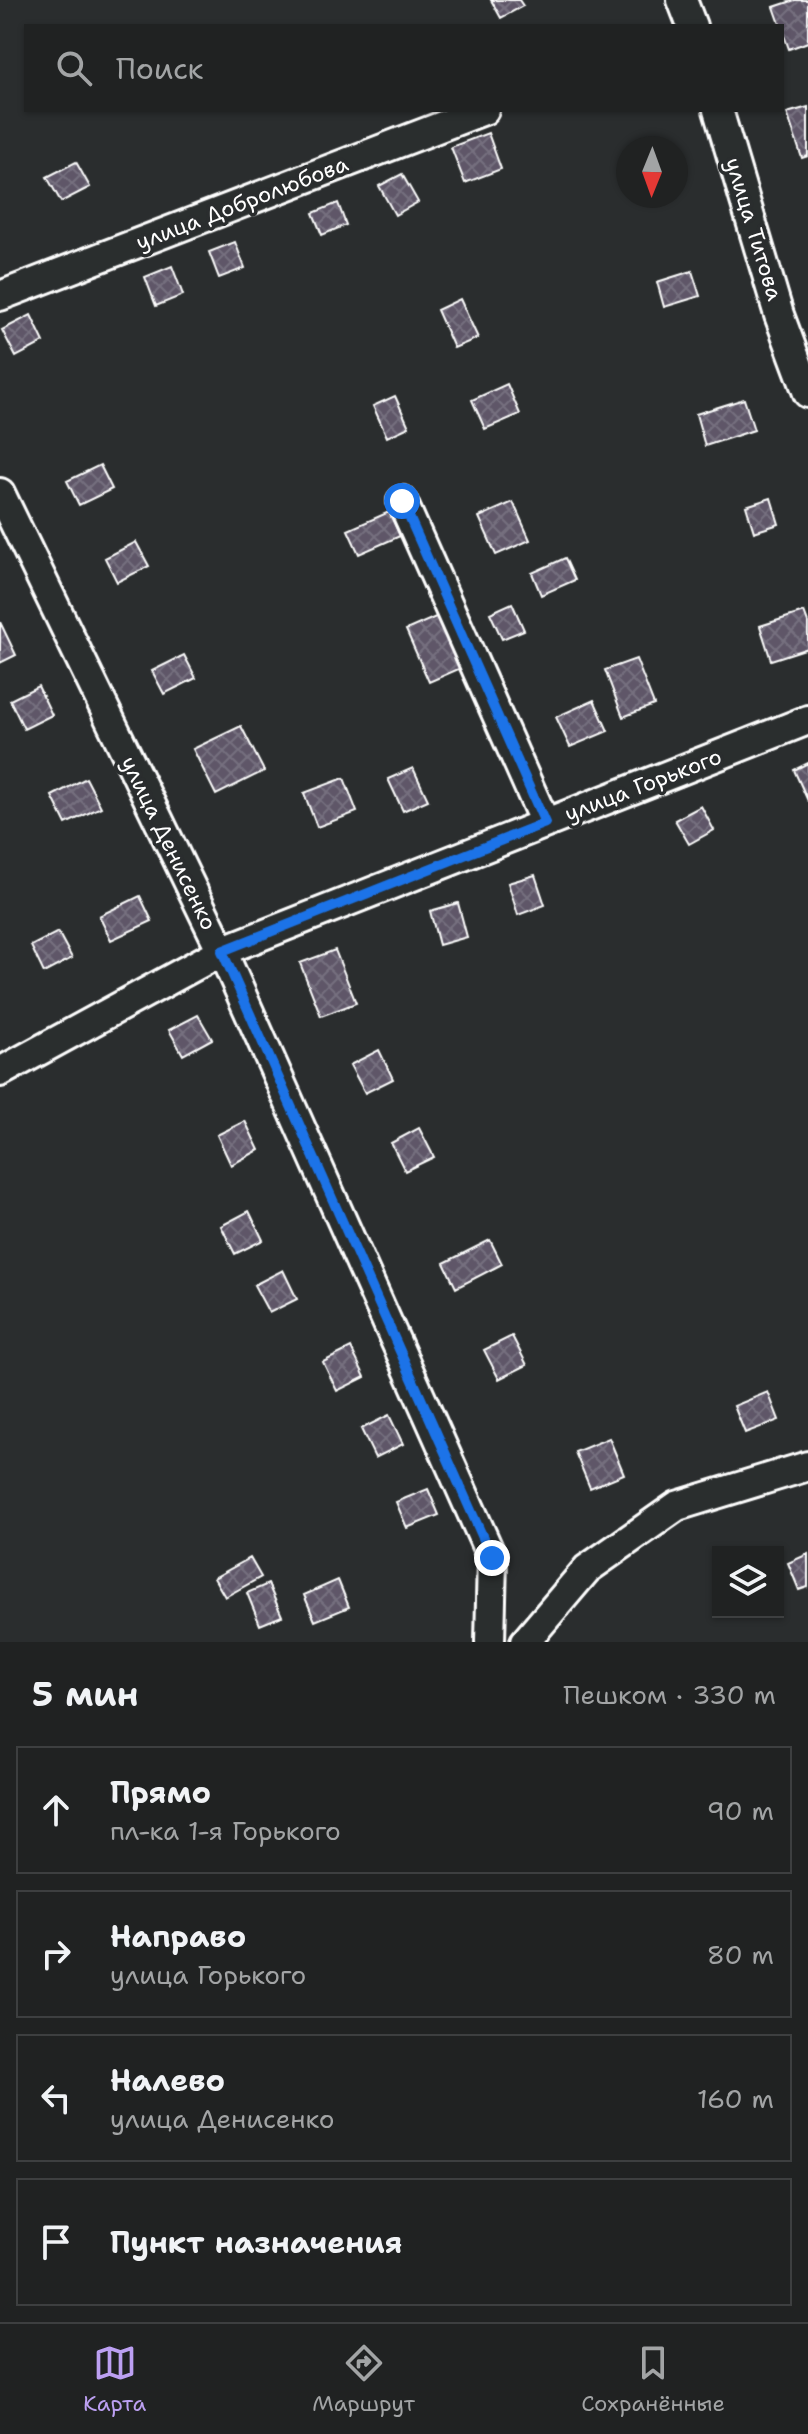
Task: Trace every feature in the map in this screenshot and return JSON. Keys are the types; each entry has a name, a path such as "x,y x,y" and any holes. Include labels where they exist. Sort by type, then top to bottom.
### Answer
{"street":[{"path":"682,0 691,24"},
{"name":"улица Добролюбова","path":"0,296 479,112"},
{"name":"улица Титова","path":"719,112 779,315 808,393"},
{"name":"улица Денисенко","path":"0,493 222,951 492,1558 490,1642"},
{"path":"402,501 545,823"},
{"name":"улица Горького","path":"0,1072 222,951 808,720"},
{"path":"525,1642 587,1569 677,1506 808,1466"}],"building":[{"path":"491,0 519,0 523,6 501,18"},
{"path":"795,0 808,0 808,42 789,49 784,24 780,24 774,7"},
{"path":"808,107 808,156 802,158 787,113"},
{"path":"488,133 501,169 465,183 451,147"},
{"path":"76,162 90,187 61,202 47,177"},
{"path":"402,174 418,202 395,215 379,186"},
{"path":"338,203 346,225 322,235 313,213"},
{"path":"235,242 245,268 219,278 209,252"},
{"path":"172,266 183,295 156,306 145,277"},
{"path":"692,271 700,296 664,307 657,282"},
{"path":"460,299 478,338 454,348 437,310"},
{"path":"31,315 44,342 16,357 2,330"},
{"path":"507,384 520,414 485,429 472,400"},
{"path":"395,396 409,427 387,437 373,406"},
{"path":"744,399 754,430 705,446 696,414"},
{"path":"100,465 112,489 79,505 67,481"},
{"path":"771,498 779,524 754,532 746,506"},
{"path":"513,502 530,540 496,555 479,517"},
{"path":"389,512 400,536 359,554 348,530"},
{"path":"136,542 149,566 117,582 105,558"},
{"path":"565,558 575,580 541,595 532,573"},
{"path":"512,603 524,630 502,639 490,613"},
{"path":"804,612 808,623 808,648 771,660 760,626"},
{"path":"438,616 461,668 429,682 406,630"},
{"path":"0,622 16,655 0,663"},
{"path":"184,655 196,678 164,694 152,671"},
{"path":"636,659 654,705 623,717 605,670"},
{"path":"38,686 52,715 24,729 10,700"},
{"path":"594,700 608,731 570,747 556,717"},
{"path":"241,726 264,771 216,795 193,749"},
{"path":"808,763 808,801 794,770"},
{"path":"413,768 428,800 403,811 388,779"},
{"path":"86,778 101,807 66,824 52,796"},
{"path":"344,778 357,812 317,827 304,793"},
{"path":"701,806 714,830 689,844 675,820"},
{"path":"535,875 545,905 518,915 508,883"},
{"path":"140,896 152,921 111,940 99,916"},
{"path":"458,903 467,937 439,945 430,911"},
{"path":"58,932 72,958 44,973 31,946"},
{"path":"335,950 356,1003 321,1016 300,963"},
{"path":"198,1015 212,1039 183,1055 169,1030"},
{"path":"379,1050 393,1079 365,1093 350,1065"},
{"path":"245,1121 259,1150 231,1165 217,1135"},
{"path":"419,1128 434,1157 405,1171 391,1143"},
{"path":"249,1211 263,1240 235,1254 221,1226"},
{"path":"490,1240 502,1264 456,1288 444,1263"},
{"path":"283,1270 297,1299 269,1313 254,1285"},
{"path":"512,1336 527,1365 499,1379 484,1350"},
{"path":"351,1348 365,1377 337,1391 323,1362"},
{"path":"768,1392 779,1420 745,1433 734,1406"},
{"path":"389,1415 403,1444 375,1458 361,1429"},
{"path":"609,1438 624,1474 590,1488 575,1452"},
{"path":"428,1489 439,1515 407,1528 396,1502"},
{"path":"808,1554 808,1587 799,1590 788,1563"},
{"path":"250,1558 261,1577 225,1597 214,1578"},
{"path":"338,1580 349,1607 315,1621 304,1595"},
{"path":"268,1584 282,1616 260,1625 247,1593"}],"route":[{"path":"402,501 545,823 222,951 492,1558"}]}
